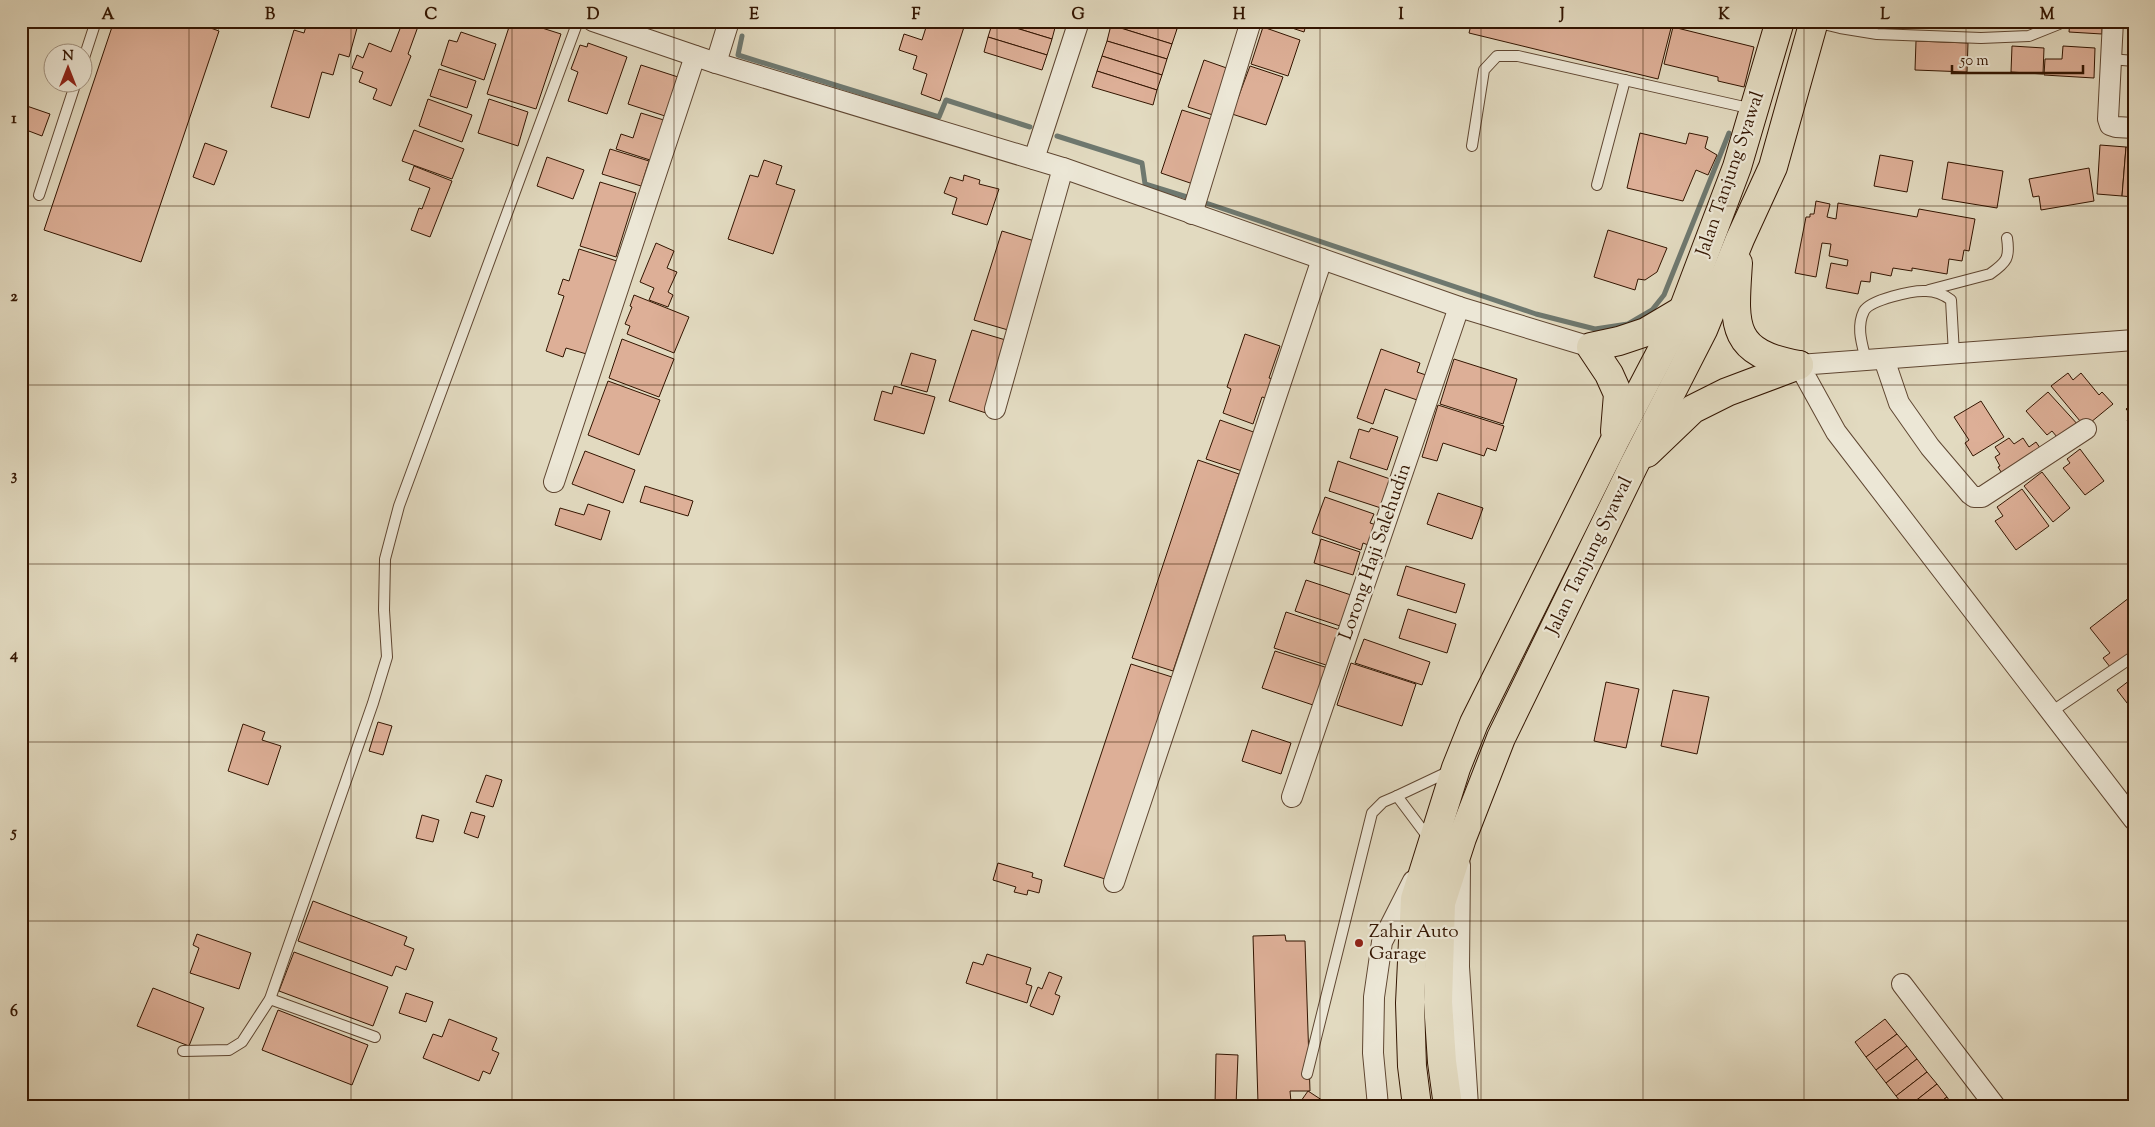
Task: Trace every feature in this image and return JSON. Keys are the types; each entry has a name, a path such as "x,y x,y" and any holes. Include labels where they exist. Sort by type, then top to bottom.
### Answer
{"main road":[{"name":"Jalan Tanjung Syawal","path":"1417,1106 1412,1066 1410,1003 1415,899 1456,768 1474,723 1615,440 1683,310 1737,167 1780,21"},
{"name":"Jalan Tanjung Syawal","path":"1448,1106 1442,1062 1438,1002 1441,903 1462,838 1501,738 1634,465 1703,330 1740,239 1773,167 1814,21"},
{"path":"1740,239 1736,295 1738,331 1754,350 1776,361 1799,365"},
{"path":"1615,440 1618,394 1609,374 1591,347 1619,341 1646,332 1683,310"},
{"path":"1634,465 1693,409 1727,392 1799,365"}],"street":[{"path":"593,21 716,63 1063,168 1460,307 1591,347"},
{"path":"716,63 729,21"},
{"path":"1034,159 1080,21"},
{"path":"1192,214 1251,21"},
{"path":"2113,21 2108,119 2110,125 2134,128"},
{"path":"554,482 695,56"},
{"path":"995,409 1063,168"},
{"path":"1114,882 1322,259"},
{"name":"Lorong Haji Salehudin","path":"1292,797 1460,307"},
{"path":"2134,340 1799,365 1836,432 1915,532 2134,820"},
{"path":"1875,360 1899,403 1930,447 1974,497 1982,497 2086,430"},
{"path":"1462,838 1459,901 1460,967 1468,1106"},
{"path":"1378,1106 1373,1053 1374,997 1382,942 1432,843"},
{"path":"1902,984 1995,1106"}],"lane":[{"path":"89,42 96,21"},
{"path":"183,1051 229,1050 242,1042 270,999 373,703 387,657 384,610 385,558 399,506 578,21"},
{"path":"1814,21 1840,28 1877,34 1981,38 2029,36 2059,24"},
{"path":"1472,146 1484,70 1497,56 1518,56 1754,109"},
{"path":"2111,60 2134,61"},
{"path":"1597,185 1625,80"},
{"path":"40,195 73,92"},
{"path":"1875,360 1860,340 1860,321 1865,308 1880,300 1911,292 1926,291 1990,274 2004,264 2009,252 2007,238"},
{"path":"1926,291 1944,294 1951,300 1954,354"},
{"path":"2050,712 2134,656"},
{"path":"1307,1074 1372,813 1383,802 1456,768"},
{"path":"1397,796 1432,843"},
{"path":"270,999 375,1037"}],"building":[{"path":"114,21 191,21 219,31 141,262 44,230 90,92 92,92 92,87"},
{"path":"195,21 221,21 219,29"},
{"path":"311,21 359,21 349,57 339,54 333,75 322,72 309,118 271,107 294,30 304,33 307,23 310,24"},
{"path":"403,21 420,21 408,54 411,56 391,106 373,99 377,89 359,82 363,72 352,68 357,55 363,58 369,43 391,52"},
{"path":"511,21 520,21 561,34 536,109 487,94"},
{"path":"928,21 955,21 965,24 940,101 921,94 927,74 913,69 917,56 899,50 904,34 922,40"},
{"path":"993,21 1048,21 1056,24 1052,39"},
{"path":"993,21 1052,39 1047,55 988,37"},
{"path":"1113,21 1153,21 1177,29 1172,44 1111,25"},
{"path":"1153,21 1179,21 1177,29"},
{"path":"1271,21 1307,21 1304,32"},
{"path":"1472,21 1660,21 1672,24 1658,79 1469,33"},
{"path":"1876,21 1926,21 1926,24"},
{"path":"1928,21 1957,21 1956,26 1928,24"},
{"path":"2070,21 2102,21 2102,34 2069,32"},
{"path":"1111,25 1172,44 1167,59 1107,41"},
{"path":"1263,27 1300,40 1288,76 1251,64"},
{"path":"1673,27 1754,47 1744,87 1718,81 1718,77 1664,64"},
{"path":"461,32 496,44 484,80 441,65 449,40 457,42"},
{"path":"988,37 1047,55 1042,70 984,52"},
{"path":"1107,41 1167,59 1162,75 1102,56"},
{"path":"1916,41 1968,43 1967,72 1915,70"},
{"path":"588,43 627,57 607,114 568,101 578,72 571,69 580,45 587,47"},
{"path":"2012,46 2044,48 2043,74 2011,72"},
{"path":"2063,46 2095,48 2094,78 2044,75 2045,59 2062,59"},
{"path":"1102,56 1162,75 1157,90 1097,71"},
{"path":"1204,60 1235,71 1219,117 1188,107"},
{"path":"641,65 678,77 665,116 628,104"},
{"path":"1250,66 1283,77 1266,125 1232,114"},
{"path":"439,69 476,81 467,108 430,96"},
{"path":"2130,69 2134,69 2134,103 2128,103"},
{"path":"1097,71 1157,90 1153,105 1092,87"},
{"path":"428,99 472,115 462,142 419,126"},
{"path":"489,99 528,112 518,146 478,133"},
{"path":"21,104 50,114 42,136 21,128"},
{"path":"1182,110 1217,121 1196,185 1161,173"},
{"path":"641,113 667,121 650,160 616,149 621,134 633,138"},
{"path":"414,130 464,149 452,179 402,161"},
{"path":"1640,133 1686,144 1689,133 1708,137 1705,148 1717,155 1708,175 1696,170 1683,201 1627,188"},
{"path":"205,143 227,151 214,185 193,177"},
{"path":"2100,145 2126,147 2122,196 2097,194"},
{"path":"2126,147 2134,148 2134,197 2122,196"},
{"path":"610,149 649,161 641,186 602,174"},
{"path":"1880,155 1913,161 1907,192 1874,186"},
{"path":"547,157 584,170 573,199 537,186"},
{"path":"764,160 782,166 776,184 795,190 773,254 728,239 750,175 758,177"},
{"path":"1948,162 2003,171 1997,208 1942,199"},
{"path":"414,166 452,181 430,237 411,230 419,208 422,209 430,188 409,180"},
{"path":"2089,168 2094,201 2041,210 2039,196 2033,197 2029,179"},
{"path":"964,175 980,180 979,184 999,189 987,225 952,214 957,198 944,193 950,177 963,181"},
{"path":"600,182 636,193 616,257 580,246"},
{"path":"1816,201 1830,204 1827,217 1836,219 1838,203 1917,217 1919,209 1975,219 1969,251 1964,250 1962,261 1949,259 1947,274 1912,268 1912,271 1893,268 1891,276 1871,272 1870,282 1861,281 1858,294 1826,288 1831,263 1847,266 1848,260 1829,256 1831,244 1822,243 1816,277 1795,273 1806,217 1814,214"},
{"path":"1608,230 1667,248 1657,272 1645,280 1638,279 1635,290 1594,277"},
{"path":"1002,231 1044,244 1008,330 974,320"},
{"path":"656,243 674,251 667,268 677,272 668,292 673,295 668,307 649,300 654,288 640,282"},
{"path":"579,249 620,262 590,355 566,348 563,357 546,351 564,296 558,294 563,279 569,281"},
{"path":"634,295 689,317 674,353 627,334 630,326 625,324 632,307 630,306"},
{"path":"972,330 1009,341 986,413 949,401"},
{"path":"1245,334 1280,346 1269,378 1273,379 1266,398 1262,397 1253,424 1223,413 1231,389 1227,387"},
{"path":"622,339 674,359 659,397 609,378"},
{"path":"1381,349 1420,363 1417,372 1432,377 1423,402 1385,389 1373,424 1357,418"},
{"path":"911,353 936,360 927,392 901,385"},
{"path":"1454,359 1517,379 1503,424 1440,404"},
{"path":"2068,373 2073,380 2081,373 2099,395 2102,392 2113,404 2085,427 2051,386"},
{"path":"608,381 660,400 639,455 588,435"},
{"path":"894,386 935,397 924,434 874,420 882,391 892,394"},
{"path":"2048,392 2080,427 2062,443 2052,431 2047,435 2026,411"},
{"path":"1981,401 2004,437 1973,456 1965,443 1969,440 1954,417"},
{"path":"2134,403 2134,430 2127,420 2132,416 2126,409"},
{"path":"1438,405 1504,426 1496,451 1487,448 1484,456 1443,443 1437,461 1422,457"},
{"path":"1220,420 1259,434 1245,472 1206,459"},
{"path":"1371,428 1398,437 1387,470 1350,458 1359,429 1369,432"},
{"path":"2009,438 2014,444 2023,438 2029,447 2036,442 2045,455 2006,480 1998,467 2000,466 1995,457 2000,454 1995,447"},
{"path":"2080,449 2104,481 2085,495 2063,468 2070,463 2067,459"},
{"path":"585,451 635,470 623,503 572,484"},
{"path":"1198,460 1239,474 1173,671 1132,658"},
{"path":"1338,461 1396,481 1387,510 1329,491"},
{"path":"2042,472 2070,508 2053,522 2024,486"},
{"path":"645,486 693,501 688,516 640,502"},
{"path":"2022,489 2049,526 2016,550 1995,521 2003,516 1997,507"},
{"path":"1438,493 1483,508 1472,539 1427,524"},
{"path":"1325,497 1374,514 1370,523 1380,526 1373,547 1363,543 1361,550 1312,533"},
{"path":"588,504 610,511 601,540 555,525 560,508 584,515"},
{"path":"1321,539 1360,552 1353,575 1314,563"},
{"path":"1406,566 1465,584 1456,613 1397,595"},
{"path":"1306,580 1354,596 1343,627 1295,611"},
{"path":"2134,594 2134,656 2114,672 2103,658 2110,653 2090,628"},
{"path":"1408,609 1456,624 1447,653 1399,638"},
{"path":"1286,612 1343,631 1332,667 1274,648"},
{"path":"1364,639 1430,662 1422,685 1355,663"},
{"path":"1275,651 1331,669 1319,707 1262,688"},
{"path":"1351,663 1416,684 1402,726 1337,705"},
{"path":"1131,664 1172,677 1105,879 1064,866"},
{"path":"2134,677 2134,712 2117,690"},
{"path":"1606,682 1639,689 1626,748 1594,741"},
{"path":"1673,690 1709,697 1697,754 1661,746"},
{"path":"378,722 392,726 383,755 369,751"},
{"path":"243,724 265,732 262,740 281,746 268,785 228,771"},
{"path":"1252,730 1291,743 1281,774 1242,761"},
{"path":"486,775 502,780 493,807 476,802"},
{"path":"471,812 485,816 478,838 464,833"},
{"path":"422,815 439,820 433,842 416,838"},
{"path":"998,863 1033,873 1032,877 1042,880 1039,893 1028,890 1027,895 1014,892 1016,887 993,880"},
{"path":"313,901 407,937 404,945 414,949 406,970 396,966 392,976 298,941"},
{"path":"197,934 251,953 239,989 190,973 199,948 193,945"},
{"path":"1285,935 1286,941 1305,941 1310,1091 1290,1091 1291,1102 1258,1103 1253,936"},
{"path":"294,952 388,987 373,1026 279,991"},
{"path":"987,954 1031,968 1026,984 1032,986 1027,1003 966,983 973,962 983,965"},
{"path":"1049,972 1062,977 1055,994 1060,996 1053,1015 1030,1006 1038,987 1042,989"},
{"path":"153,988 204,1008 189,1046 137,1026"},
{"path":"406,993 433,1002 426,1022 399,1013"},
{"path":"278,1010 368,1045 352,1085 262,1050"},
{"path":"449,1019 497,1038 492,1050 499,1053 490,1074 483,1071 479,1081 423,1058 433,1034 442,1037"},
{"path":"1885,1019 1897,1034 1866,1057 1855,1042"},
{"path":"1897,1034 1907,1046 1876,1070 1866,1057"},
{"path":"1907,1046 1917,1059 1886,1083 1876,1070"},
{"path":"1216,1054 1238,1055 1236,1106 1215,1106"},
{"path":"1917,1059 1927,1072 1896,1096 1886,1083"},
{"path":"1927,1072 1937,1084 1909,1106 1904,1106 1896,1096"},
{"path":"1937,1084 1947,1097 1935,1106 1909,1106"},
{"path":"1308,1091 1331,1106 1295,1106"},
{"path":"1947,1097 1953,1106 1935,1106"}],"waterway":[{"path":"697,21 705,24"},
{"path":"742,36 738,55 939,117 946,100 1030,127"},
{"path":"1206,203 1536,314 1595,329 1628,324 1652,310 1664,295 1729,133"},
{"path":"1057,136 1142,163 1145,184 1187,197"},
{"path":"695,1106 714,1103 718,1106"}],"place":[{"name":"Zahir Auto Garage","path":"1359,943"}]}
